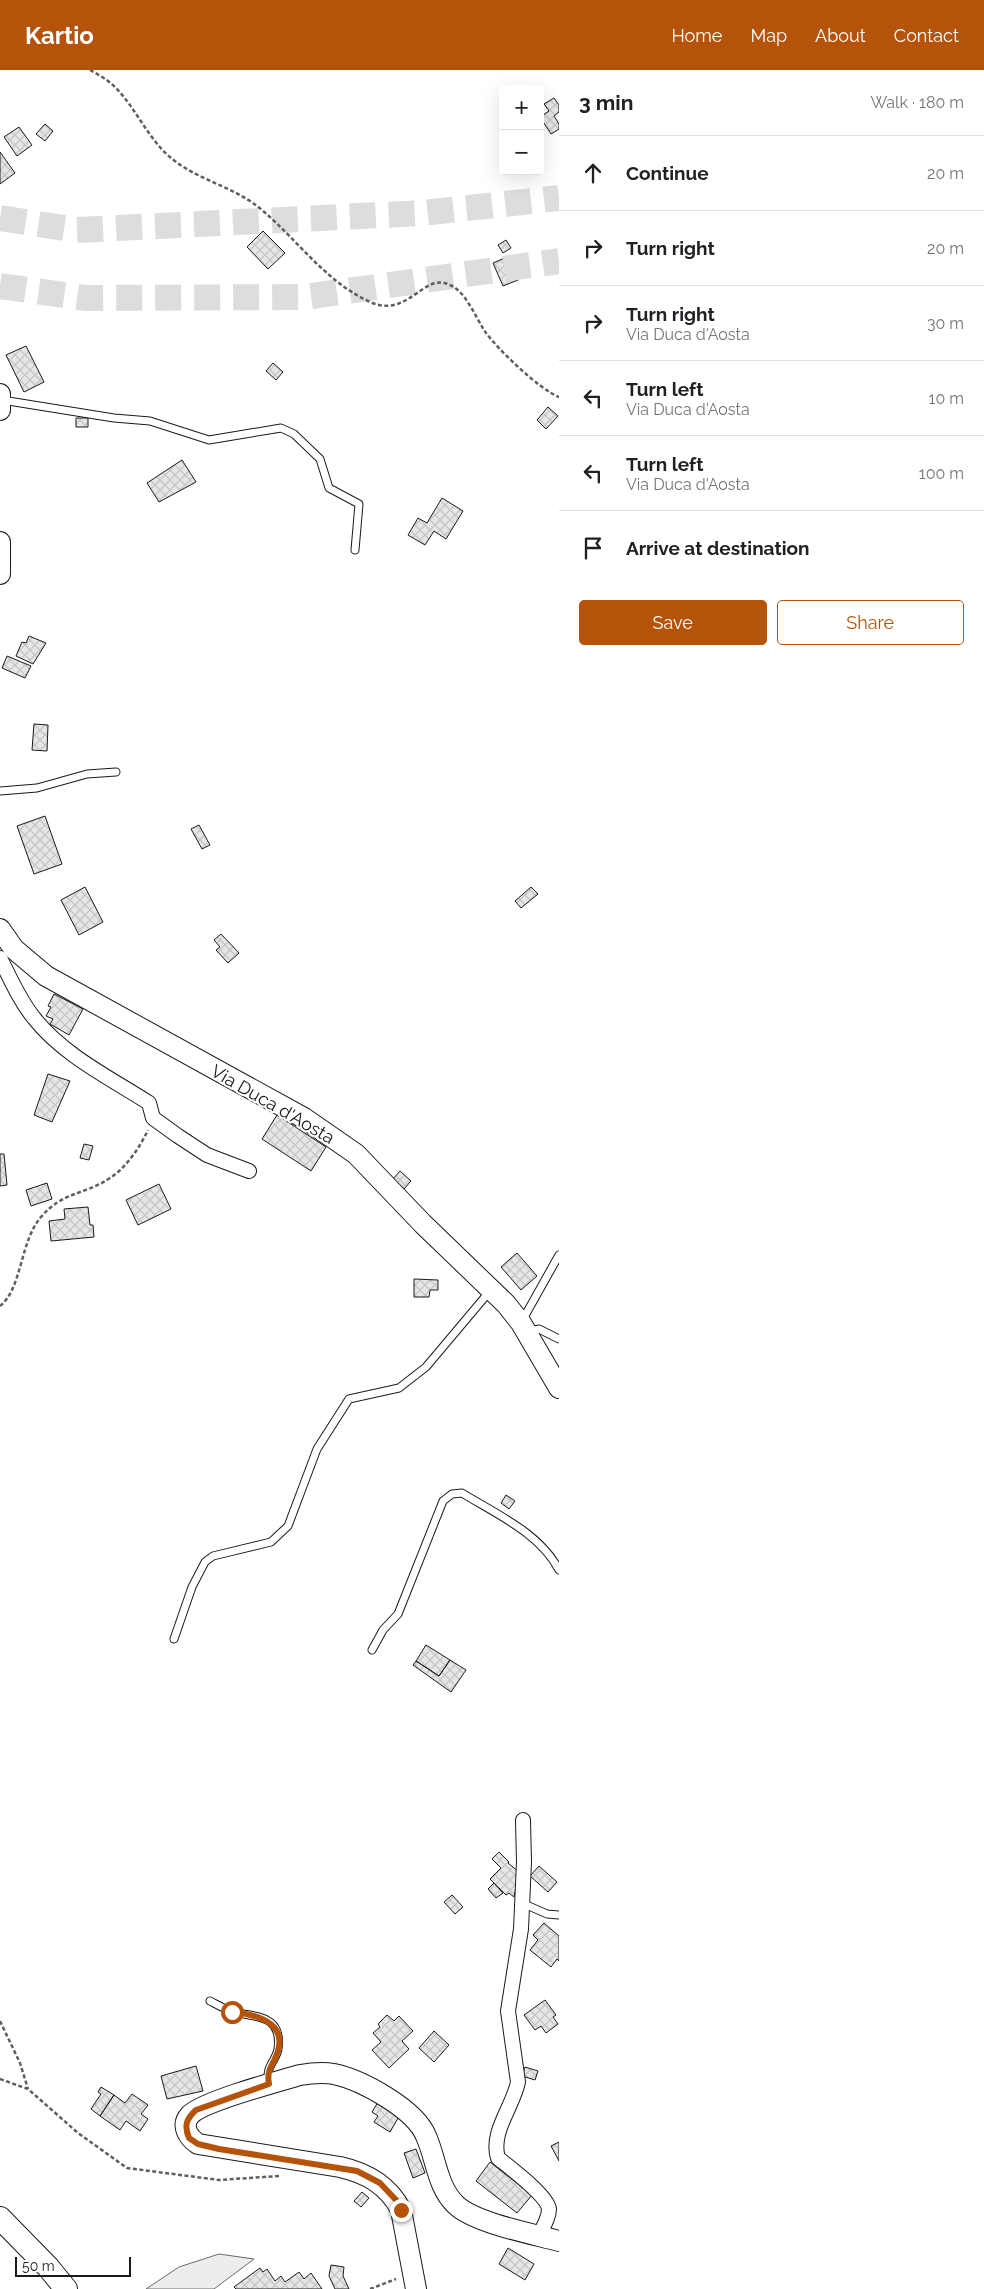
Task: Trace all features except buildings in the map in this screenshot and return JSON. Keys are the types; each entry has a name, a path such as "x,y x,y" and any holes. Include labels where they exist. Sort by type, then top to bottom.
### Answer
{"main road":[{"path":"0,542 0,574"},
{"name":"Via Duca d'Aosta","path":"1,935 25,960 46,976 304,1118 356,1154 423,1224 491,1288 524,1328 559,1388"},
{"path":"415,2281 401,2210 396,2200 380,2183 357,2171 198,2144 189,2138 186,2132 189,2116 196,2110 269,2084 315,2072 333,2074 368,2086 410,2114 426,2135 441,2182 448,2196 457,2206 480,2219 559,2241"},
{"path":"0,2218 48,2267 66,2289"}],"street":[{"path":"0,958 34,1018 73,1054 149,1103 153,1118 207,1155 249,1171"},
{"path":"523,1820 524,1862 521,1929 508,2011 518,2082 516,2092 496,2137 495,2148 498,2158 543,2198 549,2208 539,2236"}],"lane":[{"path":"0,401 114,418 150,421 209,440 281,428 289,431 320,459 329,488 359,504 355,550"},
{"path":"0,791 36,788 86,774 116,772"},
{"path":"559,1255 524,1328 539,1329 559,1339"},
{"path":"174,1639 192,1586 205,1562 213,1556 271,1542 288,1526 317,1449 349,1399 399,1388 426,1367 491,1288"},
{"path":"372,1650 383,1630 398,1614 443,1501 452,1494 462,1493 523,1531 551,1555 559,1570"},
{"path":"522,1903 546,1914 559,1915"},
{"path":"210,2001 232,2012 252,2014 271,2022 278,2036 278,2050 269,2067 269,2084"}],"path":[{"path":"90,70 116,88 171,158 258,207 324,273 339,284 368,302 390,307 412,298 430,283 438,282 450,285 460,293 485,332 536,383 550,394 559,397"},
{"path":"0,1306 8,1299 28,1237 40,1217 59,1200 111,1178 127,1162 144,1138 153,1118"},
{"path":"0,2021 20,2063 28,2090"},
{"path":"0,2079 28,2090 78,2133 127,2168 219,2180 285,2176 295,2169 297,2161"},
{"path":"370,2289 415,2281"}],"shaded area":[{"path":"219,2254 254,2259 214,2289 146,2289 179,2267"}],"tunnel":[{"path":"0,218 77,230 422,213 559,198"},
{"path":"0,286 85,298 305,297 559,261"}],"route":[{"path":"232,2012 252,2014 271,2022 278,2036 278,2050 269,2067 267,2076 269,2084 196,2110 189,2116 186,2124 186,2132 189,2138 198,2144 219,2149 357,2171 380,2183 396,2200 401,2210"}]}
